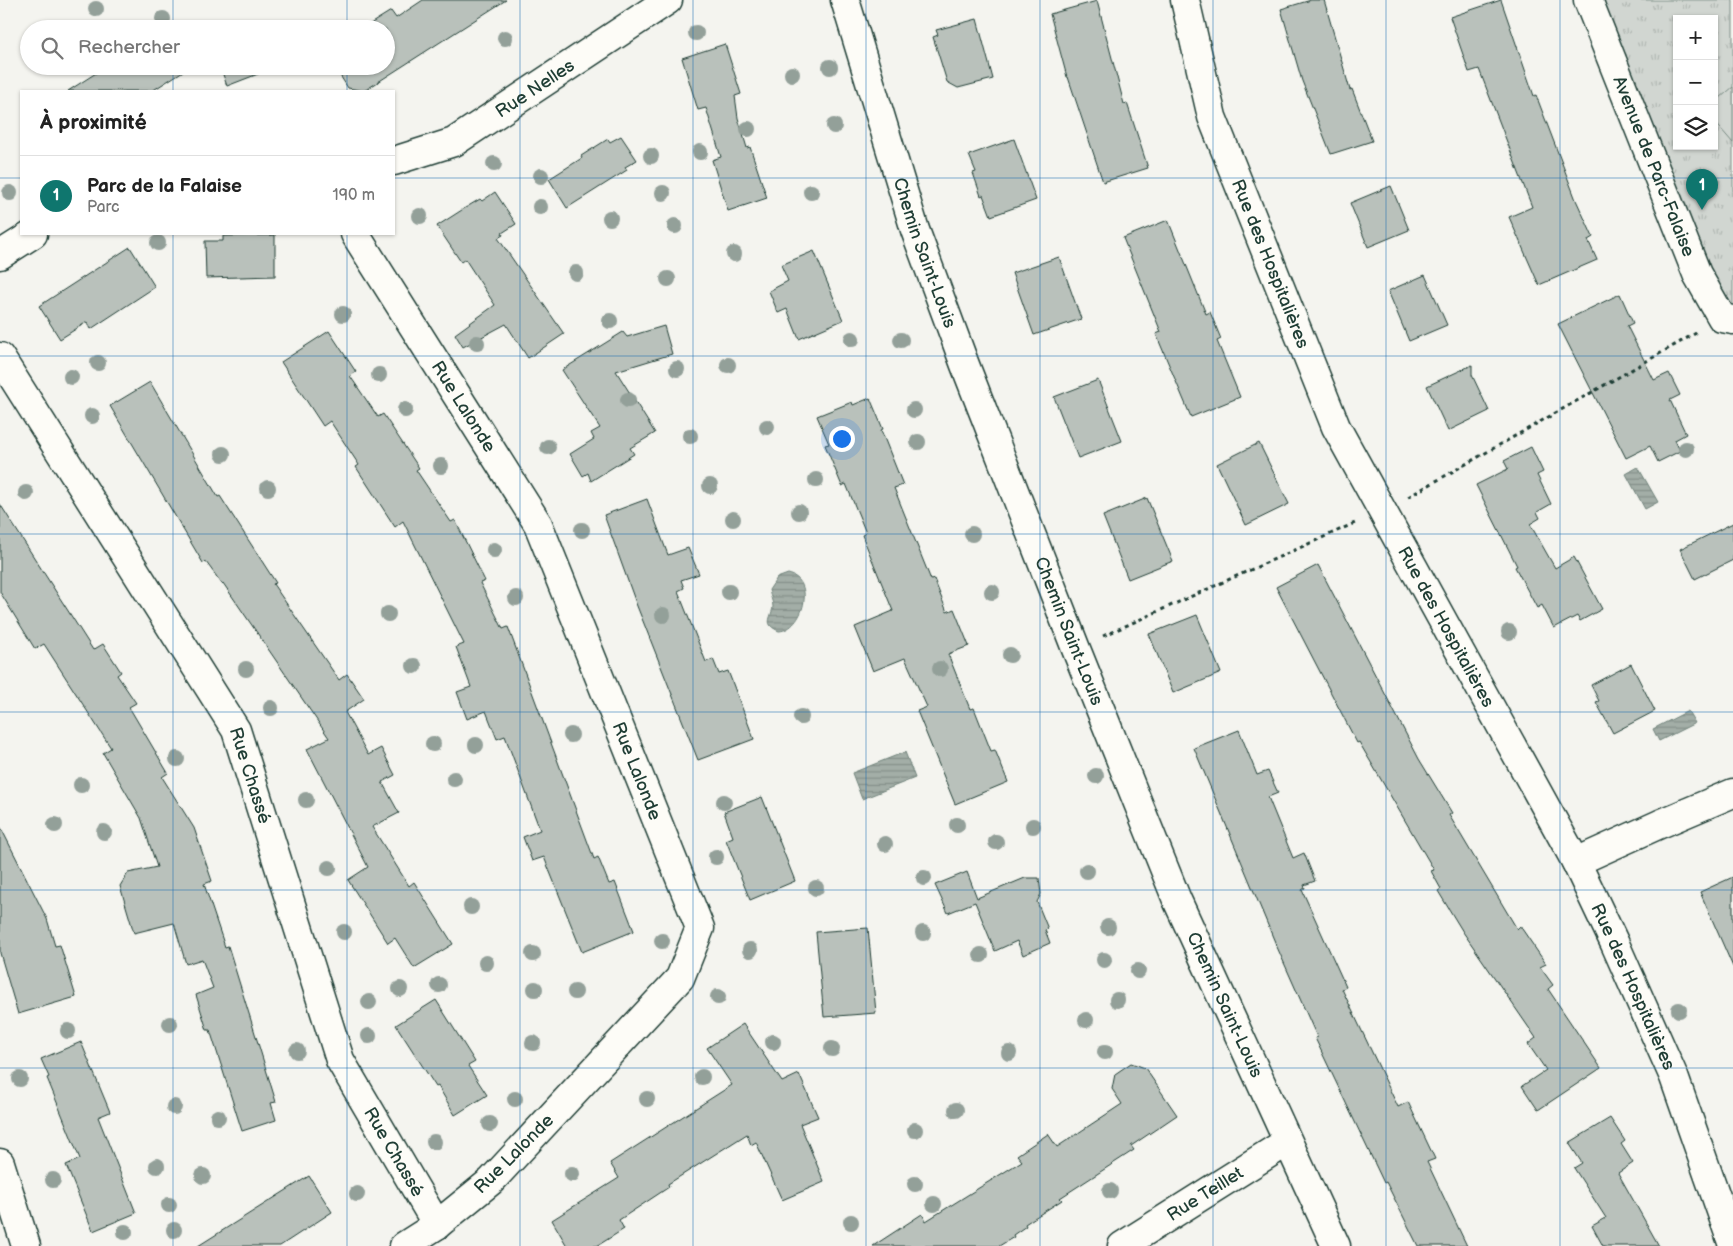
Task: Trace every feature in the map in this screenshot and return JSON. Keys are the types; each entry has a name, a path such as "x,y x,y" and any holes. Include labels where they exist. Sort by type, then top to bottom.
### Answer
{"street":[{"name":"Rue Nelles","path":"395,161 454,142 668,0"},
{"name":"Chemin Saint-Louis","path":"845,0 915,230 965,366 1177,900 1336,1246"},
{"name":"Rue des Hospitalières","path":"1185,0 1212,117 1336,427 1576,862 1674,1077 1733,1244"},
{"name":"Avenue de Parc-Falaise","path":"1588,0 1697,274 1722,318 1733,320"},
{"path":"0,255 31,235"},
{"name":"Rue Lalonde","path":"356,235 538,524 700,928 680,978 491,1182 437,1224 404,1246"},
{"name":"Rue Chassé","path":"0,357 236,730 340,1060 437,1224"},
{"path":"1576,862 1733,793"},
{"name":"Rue Teillet","path":"1122,1246 1287,1142"},
{"path":"0,1163 26,1246"}],"green space":[{"path":"1588,0 1733,0 1733,320"},
{"path":"1733,87 1733,143 1718,126 1718,100"}],"shaded area":[{"path":"1638,467 1658,502 1645,509 1626,474"},
{"path":"788,574 797,578 802,585 804,594 803,604 795,623 787,629 779,631 771,626 769,621 773,603 769,590 777,578"},
{"path":"1688,711 1695,723 1659,741 1653,729"},
{"path":"905,752 915,778 862,799 852,773"}],"building":[{"path":"423,0 506,0 395,71 395,20 376,20 391,11 396,18"},
{"path":"1311,0 1324,0 1350,90 1352,89 1372,141 1331,154 1302,81 1281,9"},
{"path":"1501,0 1534,96 1536,95 1576,200 1593,237 1588,240 1597,260 1539,285 1509,217 1532,207 1479,69 1469,72 1450,17"},
{"path":"1097,1 1124,104 1127,103 1148,168 1103,182 1067,77 1050,14"},
{"path":"977,19 993,79 958,88 947,82 933,37 938,35 936,30"},
{"path":"725,44 741,94 735,96 738,118 747,148 750,147 767,198 728,211 712,160 721,157 706,108 698,110 682,58"},
{"path":"93,75 177,75 154,90 70,90"},
{"path":"223,75 255,75 227,86"},
{"path":"340,75 389,75 366,90 348,88"},
{"path":"621,136 637,160 625,167 627,170 567,208 549,179 608,139 610,142"},
{"path":"1014,139 1036,200 991,216 983,195 981,196 973,173 976,172 969,155"},
{"path":"1391,186 1409,230 1368,247 1350,203"},
{"path":"495,192 516,224 498,238 564,334 528,358 506,324 463,347 455,334 495,305 465,259 461,262 437,226 480,199 482,201"},
{"path":"1168,220 1206,314 1210,312 1221,339 1217,341 1240,397 1191,417 1156,334 1161,332 1123,238"},
{"path":"275,235 275,276 206,278 205,241 223,241 223,236"},
{"path":"130,247 155,287 91,329 87,322 60,339 39,306"},
{"path":"814,251 843,320 799,339 787,309 778,313 769,291 788,281 781,265"},
{"path":"1059,257 1081,319 1034,335 1012,273"},
{"path":"1425,275 1447,325 1409,341 1388,291"},
{"path":"1620,294 1633,323 1627,326 1654,380 1669,373 1680,395 1670,400 1686,434 1675,440 1680,451 1658,462 1650,446 1626,458 1558,324"},
{"path":"664,326 672,354 616,371 655,433 630,448 634,454 591,481 588,473 583,476 570,454 594,439 591,433 600,428 562,370 623,332 627,337"},
{"path":"329,331 356,372 350,376 378,417 383,414 419,468 416,470 451,522 455,520 485,581 480,583 503,629 508,627 594,859 598,857 609,884 615,882 634,931 582,952 544,857 532,861 523,837 540,830 505,736 497,739 486,711 467,719 457,692 471,687 456,647 464,644 403,521 395,527 356,467 359,465 330,421 323,426 281,362"},
{"path":"1472,365 1472,375 1489,411 1448,431 1427,386"},
{"path":"1098,380 1122,441 1078,458 1054,397"},
{"path":"150,382 218,497 220,496 276,583 273,584 339,680 347,674 364,699 345,712 368,755 381,748 395,775 382,782 399,813 372,827 409,886 414,882 453,944 414,968 395,938 388,943 348,880 368,867 307,749 329,738 223,583 206,562 203,563 110,406"},
{"path":"870,398 903,485 894,488 931,580 934,579 947,612 954,609 969,646 948,654 970,709 974,708 991,751 995,750 1008,782 955,804 917,711 927,707 905,658 873,671 855,627 893,611 862,535 866,533 846,484 842,486 825,445 829,444 817,416 852,402 853,405"},
{"path":"1259,443 1289,504 1246,525 1217,464"},
{"path":"1531,447 1543,472 1537,475 1551,504 1537,512 1540,518 1530,524 1555,568 1574,557 1602,609 1580,621 1577,616 1554,628 1542,605 1537,608 1476,485 1508,469 1504,461"},
{"path":"1147,498 1173,561 1128,579 1103,516"},
{"path":"647,499 668,555 688,548 699,574 681,580 684,588 678,591 706,662 713,659 719,674 728,671 754,739 698,760 637,606 604,515"},
{"path":"0,504 93,650 103,644 121,672 117,675 136,703 129,707 168,773 162,777 194,828 212,881 204,884 225,947 228,946 276,1102 271,1103 276,1120 242,1131 210,1030 207,1030 196,995 213,988 202,959 186,964 174,923 134,933 120,886 128,873 157,867 141,818 103,753 111,748 44,644 35,649 0,592"},
{"path":"1733,523 1733,560 1695,579 1680,549"},
{"path":"1318,565 1419,759 1452,813 1449,815 1517,929 1520,926 1546,964 1540,967 1553,985 1548,989 1601,1068 1538,1110 1522,1086 1546,1070 1528,1044 1536,1038 1463,932 1438,891 1441,889 1431,871 1434,870 1359,742 1357,743 1276,587"},
{"path":"1197,615 1221,673 1173,693 1149,634"},
{"path":"1631,664 1655,711 1613,733 1596,702 1599,701 1591,685"},
{"path":"1239,730 1257,775 1268,771 1278,793 1268,797 1293,858 1304,853 1315,881 1304,885 1305,888 1302,890 1346,987 1342,989 1398,1107 1408,1102 1435,1159 1427,1162 1467,1246 1418,1246 1386,1182 1384,1183 1315,1038 1317,1037 1277,947 1194,748"},
{"path":"762,797 795,881 750,900 726,840 733,837 724,812"},
{"path":"0,826 47,919 55,946 60,945 76,997 18,1014 0,953"},
{"path":"967,872 977,898 1025,878 1039,878 1041,894 1037,902 1048,929 1045,930 1050,943 1023,955 1017,941 995,951 975,902 948,913 935,885"},
{"path":"1733,877 1733,967 1700,892"},
{"path":"868,928 876,1013 824,1017 816,932"},
{"path":"436,1000 475,1062 468,1066 487,1095 455,1115 438,1086 436,1087 396,1025"},
{"path":"743,1024 782,1082 799,1074 818,1117 800,1124 824,1182 782,1200 756,1142 751,1145 747,1134 668,1184 669,1187 619,1220 624,1229 597,1246 567,1246 552,1220 619,1178 610,1163 732,1085 707,1048"},
{"path":"81,1042 110,1112 98,1117 136,1213 93,1231 66,1165 80,1159 41,1059"},
{"path":"1131,1063 1145,1068 1177,1115 1131,1146 1134,1150 1060,1198 1062,1200 1025,1224 1026,1226 1013,1235 1014,1237 999,1246 873,1246 922,1214 926,1221 1022,1161 1017,1155 1048,1134 1057,1147 1122,1104 1112,1089 1115,1074"},
{"path":"1610,1118 1625,1141 1621,1144 1633,1163 1618,1173 1659,1246 1603,1246 1592,1226 1606,1218 1574,1168 1582,1163 1569,1143"},
{"path":"309,1176 332,1212 280,1246 198,1246"}],"place":[{"name":"Parc de la Falaise","path":"1702,210"}]}
